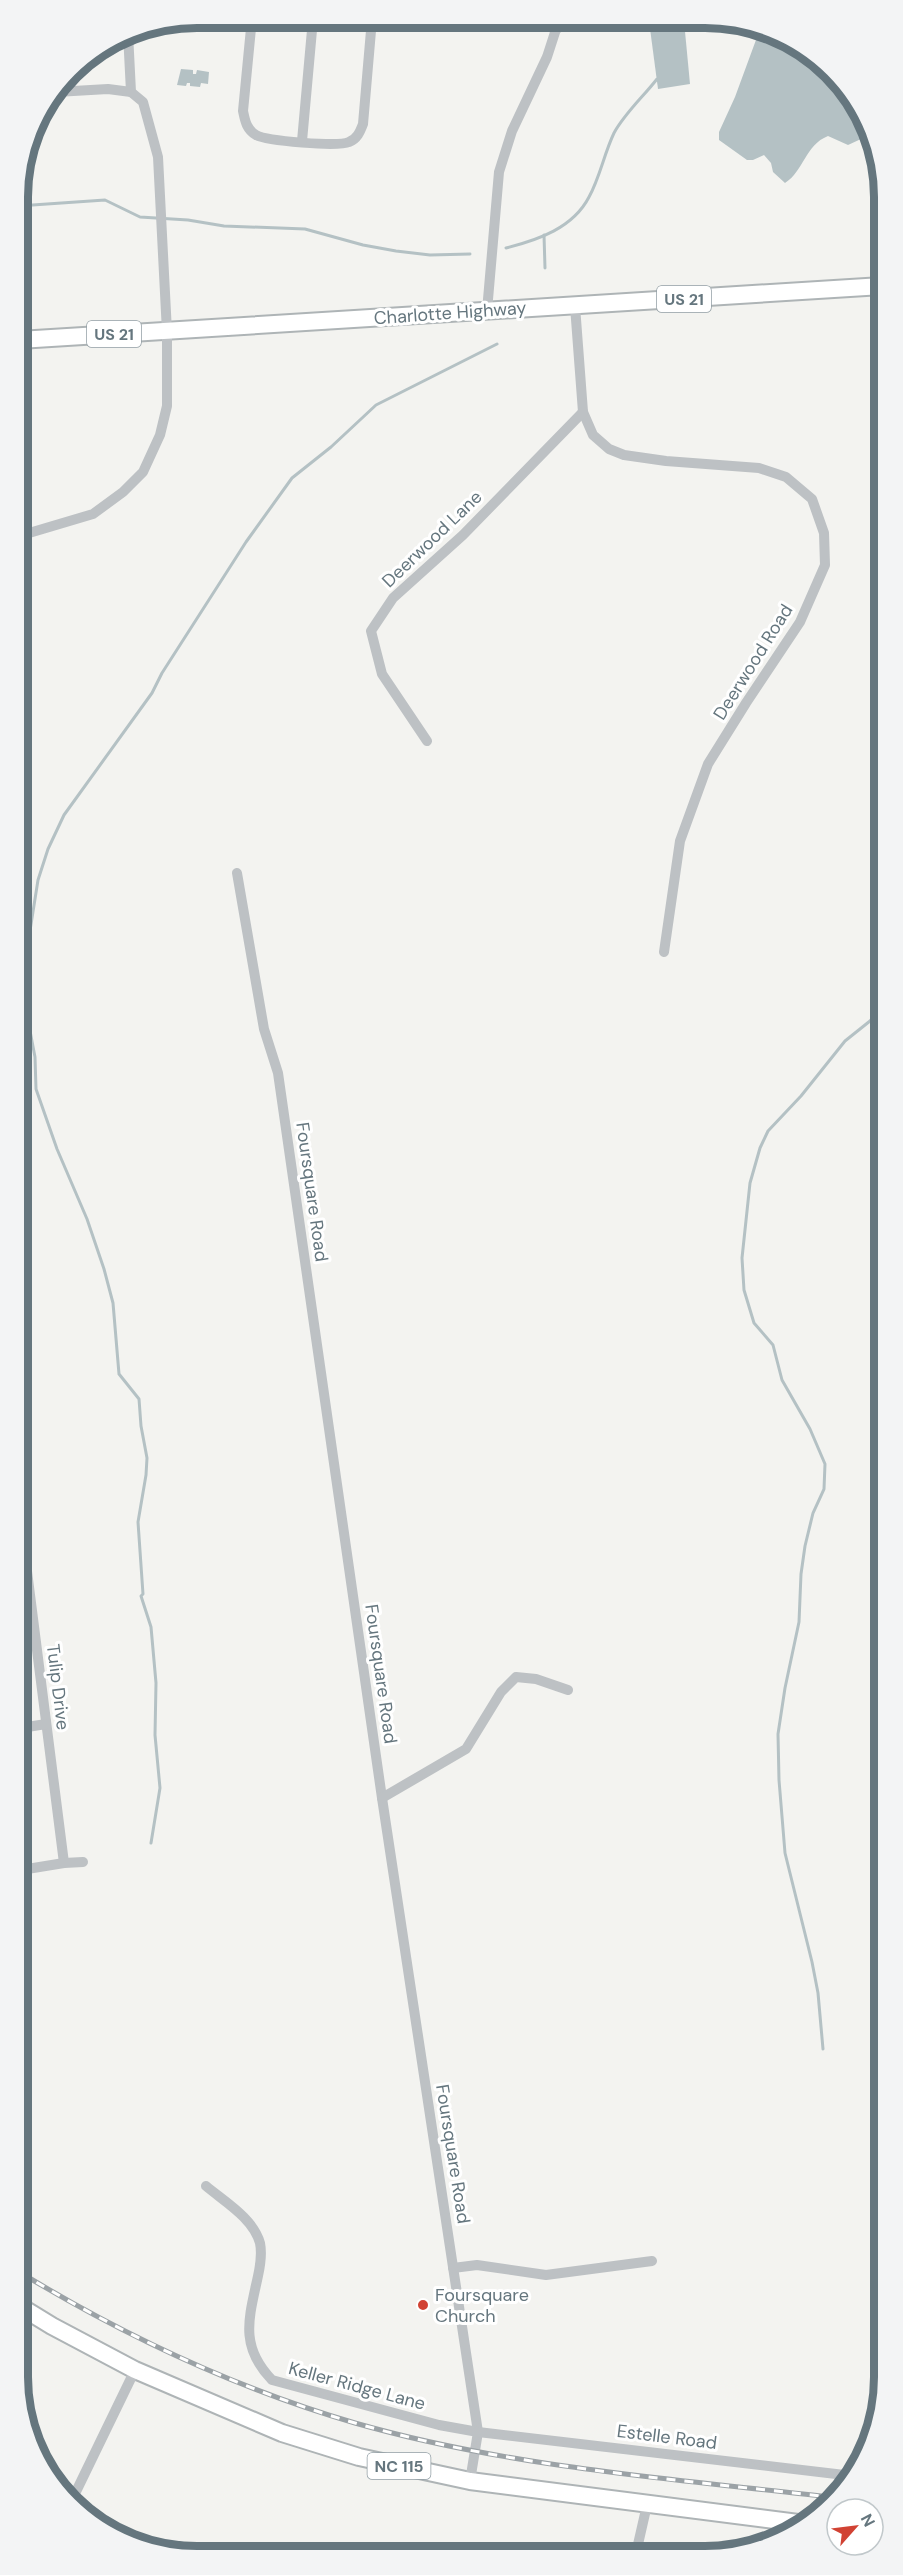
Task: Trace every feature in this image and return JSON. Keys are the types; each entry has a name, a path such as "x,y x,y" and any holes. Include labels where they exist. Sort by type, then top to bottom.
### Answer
{"main road":[{"name":"Charlotte Highway","path":"29,339 874,287"},
{"name":"NC 115","path":"28,2311 135,2370 282,2433 359,2457 470,2481 792,2522"}],"street":[{"path":"251,28 243,111 246,126 255,135 268,138 335,144 350,142 358,136 363,124 371,28"},
{"path":"302,141 312,28"},
{"path":"487,311 499,172 512,131 534,87 557,28"},
{"path":"129,43 131,92"},
{"path":"29,533 93,514 123,492 143,472 160,435 167,406 167,332 158,157 143,102 131,92 108,89 66,91"},
{"name":"Deerwood Road","path":"575,306 583,412 592,435 609,448 624,454 666,461 759,468 786,477 812,499 824,533 825,565 800,622 708,764 680,841 664,951"},
{"name":"Deerwood Lane","path":"427,741 382,674 371,631 393,598 463,535 583,412"},
{"name":"Foursquare Road","path":"237,873 264,1029 278,1073 382,1798 478,2432 470,2481"},
{"name":"Tulip Drive","path":"28,1611 64,1863"},
{"path":"382,1798 466,1749 501,1692 516,1677 536,1679 568,1690"},
{"path":"28,1727 46,1724"},
{"path":"28,1869 83,1862"},
{"name":"Keller Ridge Lane","path":"206,2186 246,2220 260,2244 260,2268 248,2331 251,2350 260,2367 272,2380 428,2422 478,2432"},
{"path":"453,2268 477,2265 546,2275 652,2260"},
{"path":"75,2494 135,2370"},
{"name":"Estelle Road","path":"478,2432 843,2475"},
{"path":"638,2546 647,2505"}],"shaded area":[{"path":"650,28 685,28 690,84 658,89"},
{"path":"757,37 770,41 808,63 825,78 852,113 867,147 861,139 848,145 828,136 814,145 796,172 785,183 773,172 771,163 764,155 747,160 719,140 719,132 735,97"},
{"path":"181,69 193,70 193,74 196,74 197,70 209,72 208,84 201,83 200,87 190,86 190,83 186,86 177,85"}],"waterway":[{"path":"506,248 542,237 574,217 593,189 618,126 657,79"},
{"path":"29,205 105,200 140,217 188,220 224,226 305,229 363,245 396,251 430,255 470,254"},
{"path":"544,235 545,268"},
{"path":"29,939 38,880 48,849 64,815 152,693 162,673 246,542 292,478 331,447 376,405 497,344"},
{"path":"823,2049 818,1993 812,1962 785,1853 778,1734 799,1622 805,1546 813,1513 824,1489 825,1464 810,1429 782,1380 773,1345 754,1323 744,1290 742,1258 750,1183 760,1148 768,1131 801,1096 845,1041 874,1016"},
{"path":"29,1023 35,1057 36,1089 57,1149 87,1219 113,1303 119,1374 139,1399 147,1458 138,1522 143,1594 141,1596 151,1627 156,1683 155,1735 160,1788 151,1843"}],"railway":[{"path":"28,2277 101,2318 183,2359 268,2394 355,2423 474,2451 534,2461 656,2478 825,2497"}],"place":[{"name":"Foursquare Church","path":"423,2305"}]}
